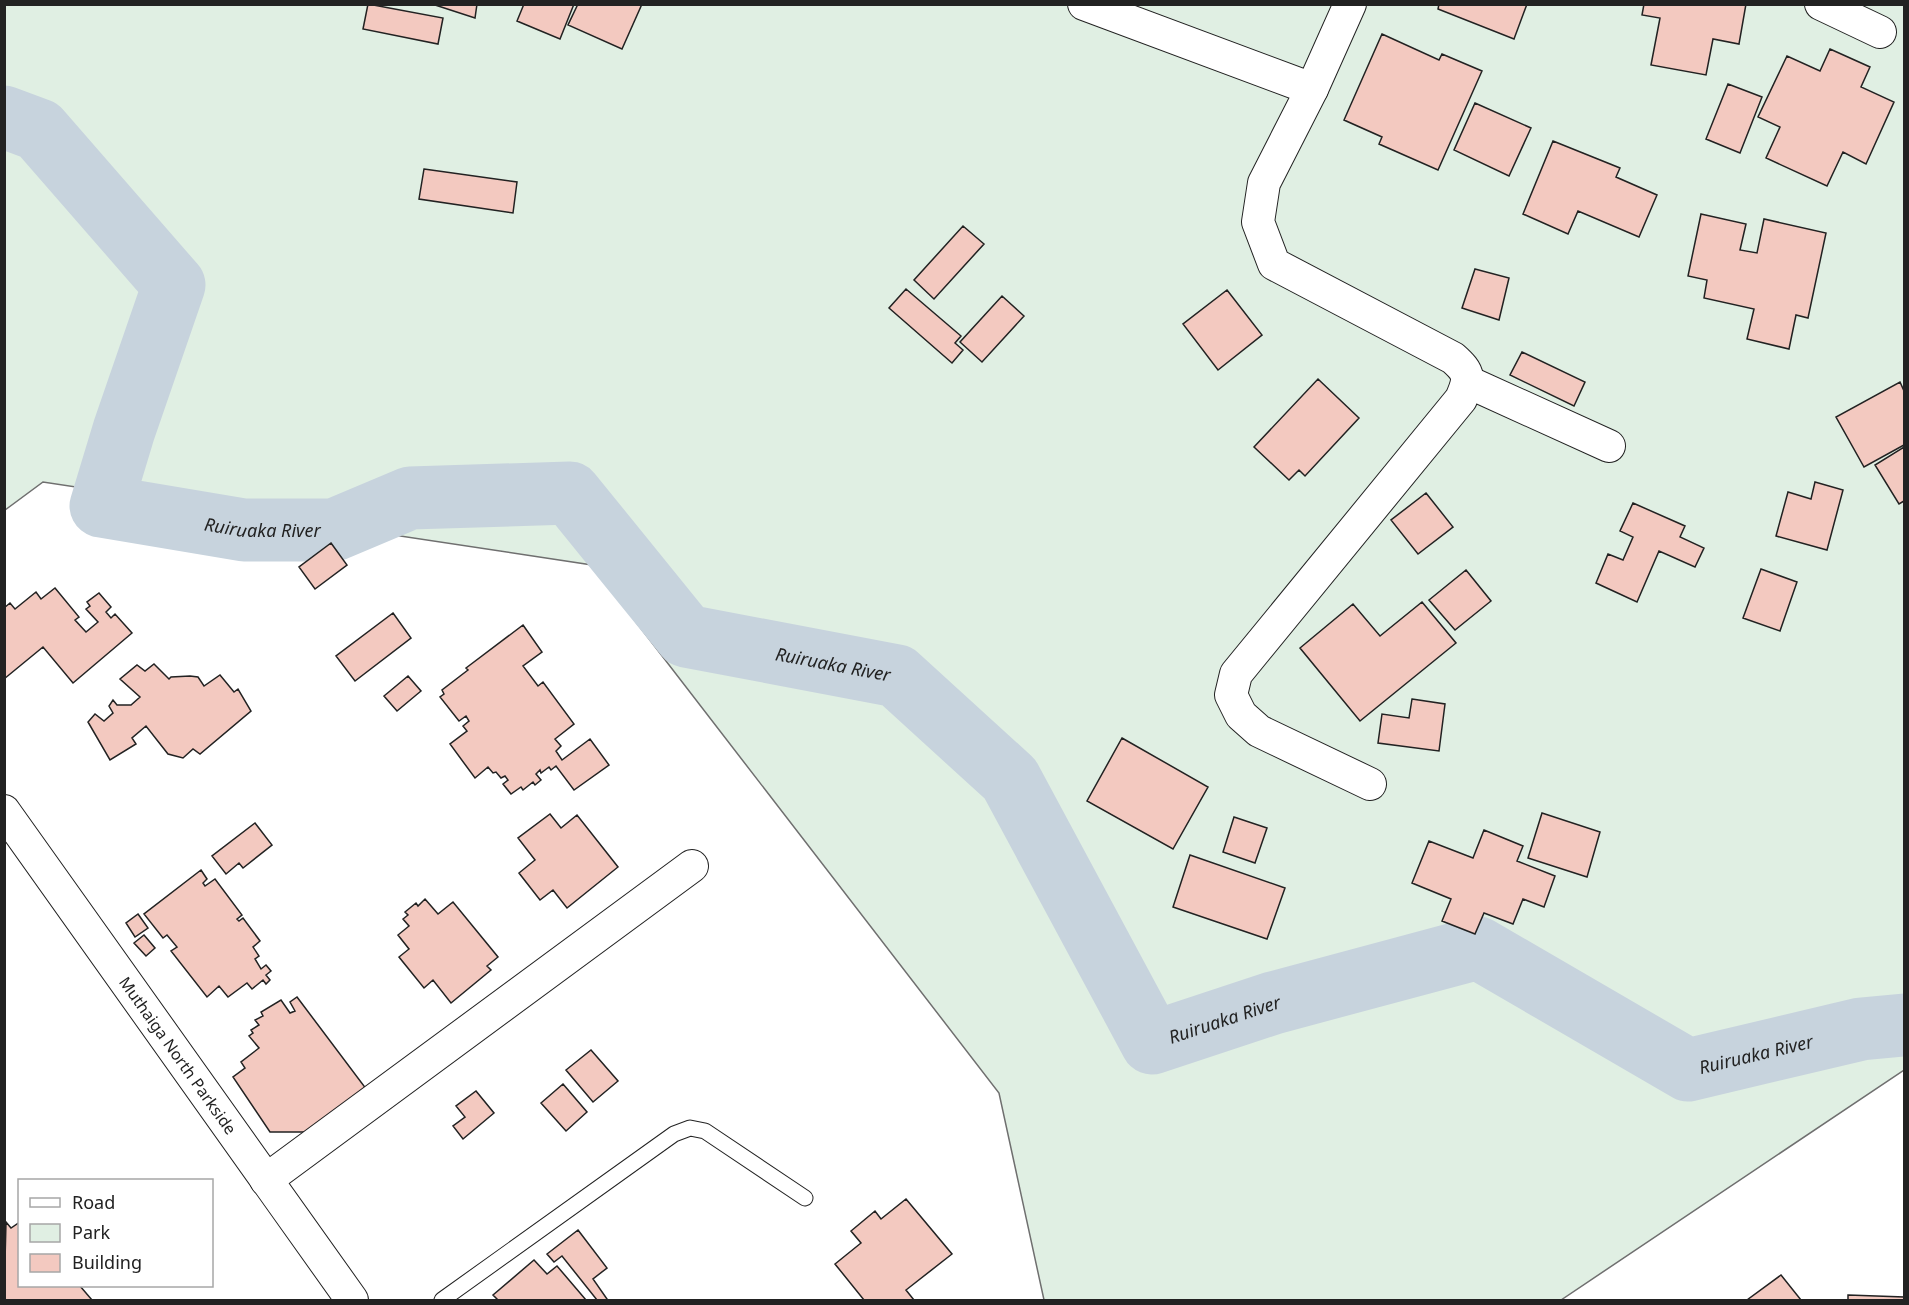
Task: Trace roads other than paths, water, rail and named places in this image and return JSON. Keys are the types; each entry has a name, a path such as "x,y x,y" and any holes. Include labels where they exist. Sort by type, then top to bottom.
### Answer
{"street":[{"path":"1084,4 1312,89"},
{"path":"1350,4 1312,89 1264,183 1258,222 1274,264 1453,358 1465,369 1468,382 1461,399 1236,674 1230,695 1241,715 1259,731 1370,784"},
{"path":"1821,4 1880,32"},
{"path":"1468,382 1609,446"},
{"name":"Muthaiga North Parkside","path":"4,811 352,1300"},
{"path":"266,1180 692,866"}],"lane":[{"path":"442,1300 674,1134 690,1128 705,1131 805,1198"}],"waterway":[{"name":"Ruiruaka River","path":"4,117 39,130 174,285 124,430 101,506 244,530 334,530 410,498 570,493 686,636 897,676 1010,779 1152,1043 1273,1003 1478,948 1688,1070 1861,1029 1904,1025"}]}
